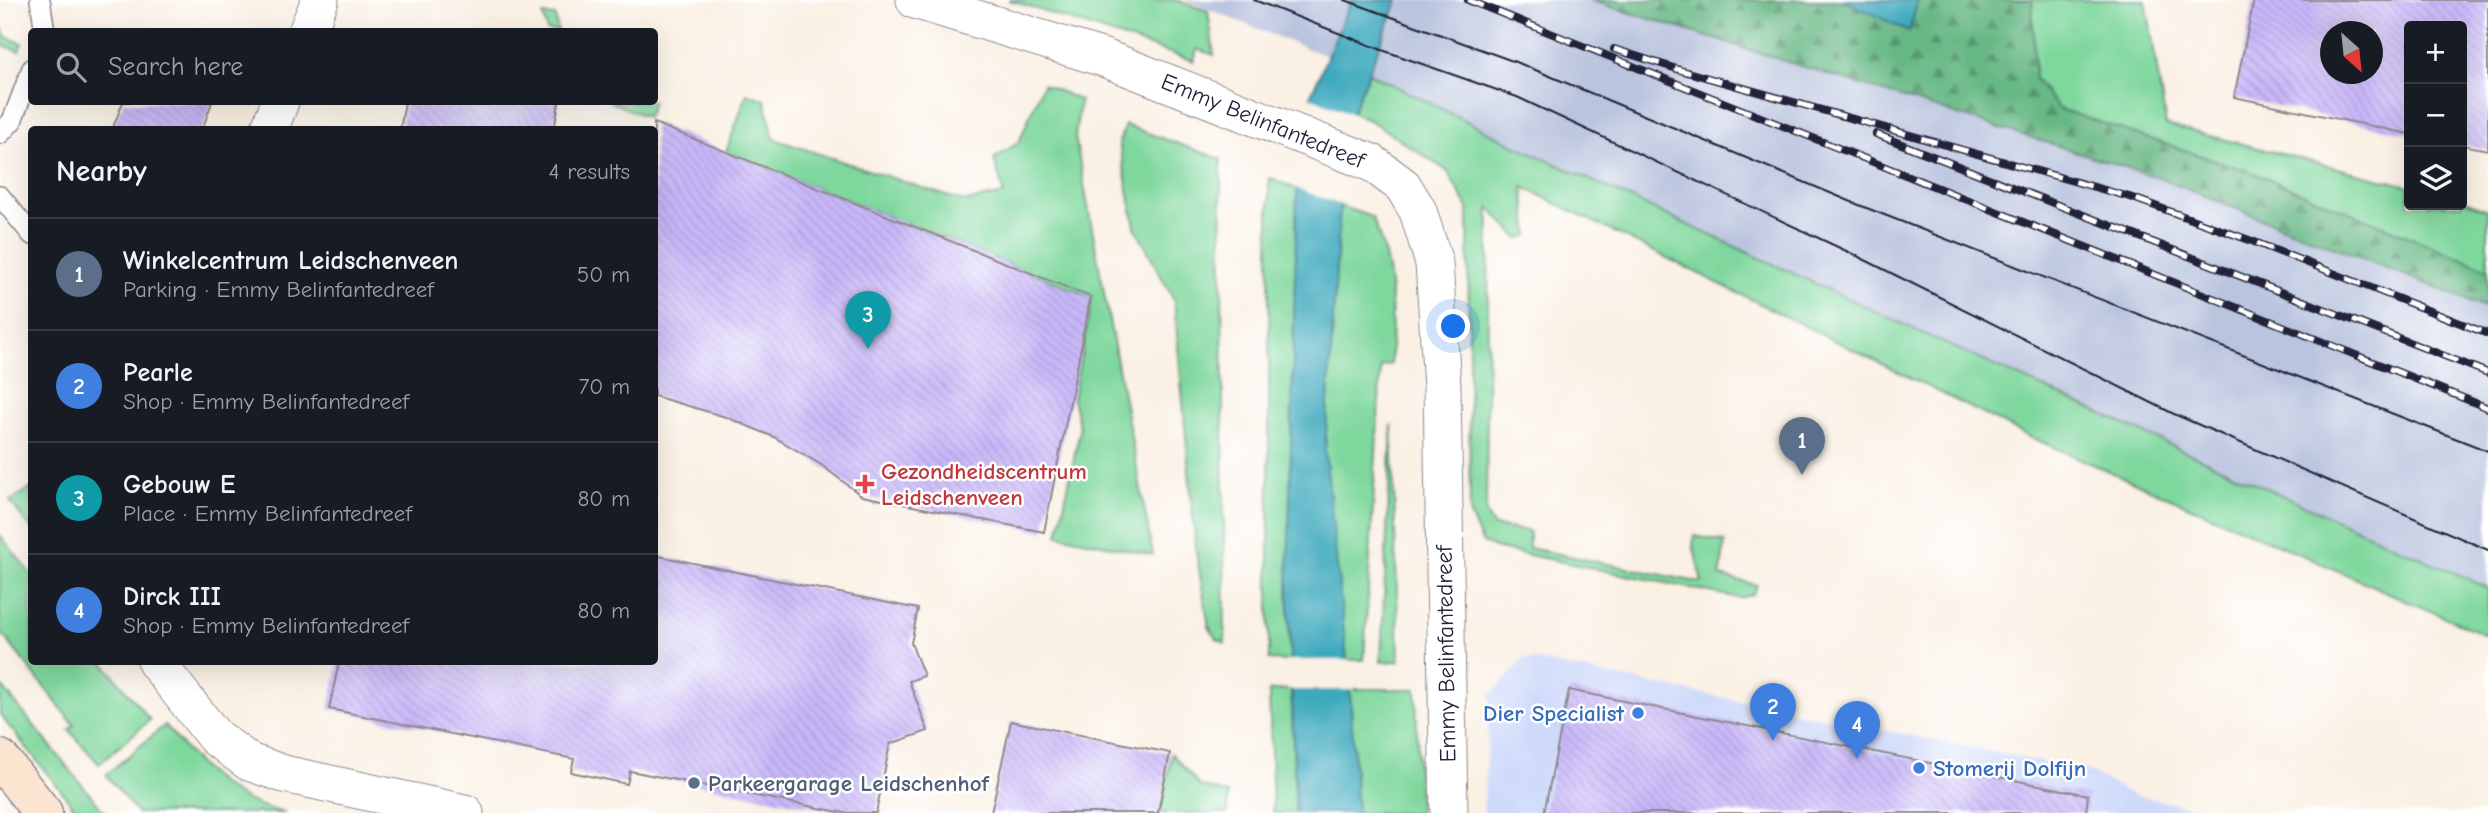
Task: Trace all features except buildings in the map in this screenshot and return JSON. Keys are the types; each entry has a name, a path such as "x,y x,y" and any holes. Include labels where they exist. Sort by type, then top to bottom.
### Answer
{"main road":[{"path":"0,759 43,813"}],"street":[{"path":"309,28 320,0"},
{"name":"Emmy Belinfantedreef","path":"915,0 1054,41 1192,93 1371,163 1403,186 1418,211 1434,262 1442,386 1449,813"},
{"path":"270,126 278,105"},
{"path":"158,665 215,737 248,762 284,774 465,813"}],"lane":[{"path":"40,0 44,28"},
{"path":"0,134 12,121 28,79"},
{"path":"0,195 28,230"}],"shaded area":[{"path":"1185,0 1589,0 2151,175 2488,308 2488,588 1933,338 1517,146 1369,73"},
{"path":"1524,658 2088,771 2131,794 2218,813 1483,813 1490,696"}],"green space":[{"path":"1009,0 1176,0 1208,11 1214,55 1197,49 1194,61"},
{"path":"1589,0 1843,0 1909,31 1918,0 2032,0 2035,79 2059,109 2254,173 2488,269 2488,308 2151,175"},
{"path":"2032,0 2146,0 2166,125 2404,185 2404,210 2467,210 2467,202 2488,210 2488,269 2254,173 2059,109 2035,79"},
{"path":"543,15 555,16 557,28 546,28"},
{"path":"0,25 6,37 22,43 19,51 0,44"},
{"path":"1369,73 1517,146 1933,338 2488,588 2488,636 2030,437 1523,187 1529,235 1519,239 1489,208 1486,513 1493,526 1529,531 1529,548 1702,583 1693,544 1695,536 1725,542 1720,576 1757,585 1752,595 1739,598 1494,548 1482,542 1470,515 1468,208 1447,171 1371,121 1352,113"},
{"path":"1043,84 1080,100 1075,137 1153,555 1058,535 1080,429 1073,399 1092,297 726,152 747,93 765,100 774,139 965,202 1004,194 994,159 1019,142"},
{"path":"617,105 652,105 647,117"},
{"path":"1125,125 1221,159 1225,643 1217,639 1209,627 1196,552 1174,300 1135,227 1119,142"},
{"path":"1269,178 1297,189 1288,580 1290,661 1269,660"},
{"path":"1340,206 1372,217 1385,254 1391,289 1391,364 1381,367 1364,660 1346,660 1325,450"},
{"path":"1392,424 1399,661 1381,662"},
{"path":"28,490 28,525 10,501"},
{"path":"0,535 28,570 28,665 105,665 150,720 99,764 69,730 74,725 0,631"},
{"path":"0,684 105,813 79,813 0,715"},
{"path":"1291,689 1295,813 1273,813 1269,691"},
{"path":"1350,689 1416,689 1419,813 1357,813"},
{"path":"165,725 204,769 232,792 248,801 287,813 137,813 106,775"},
{"path":"1172,754 1200,786 1228,794 1228,813 1160,813"}],"water":[{"path":"1351,0 1398,0 1352,113 1340,206 1325,450 1350,689 1357,813 1296,813 1288,580 1297,189 1311,95"},
{"path":"1843,0 1918,0 1909,31"}],"pier":[{"path":"1307,96 1355,115 1344,206 1293,187"},
{"path":"1286,660 1350,660 1354,690 1287,690"}],"tram line":[{"path":"1254,0 1382,50 1517,97 1857,256 2174,414 2488,550"},
{"path":"1345,0 1521,64 1859,205 2488,451"}],"railway":[{"path":"1468,0 2488,408"},
{"path":"1614,49 2133,198 2252,241 2488,334"},
{"path":"1876,134 2488,373"}],"place":[{"name":"Gebouw E","path":"868,349"},
{"name":"Winkelcentrum Leidschenveen","path":"1802,475"},
{"name":"Gezondheidscentrum Leidschenveen","path":"865,484"},
{"name":"Dier Specialist","path":"1638,713"},
{"name":"Pearle","path":"1773,741"},
{"name":"Dirck III","path":"1857,759"},
{"name":"Stomerij Dolfijn","path":"1919,768"},
{"name":"Parkeergarage Leidschenhof","path":"694,783"}]}
